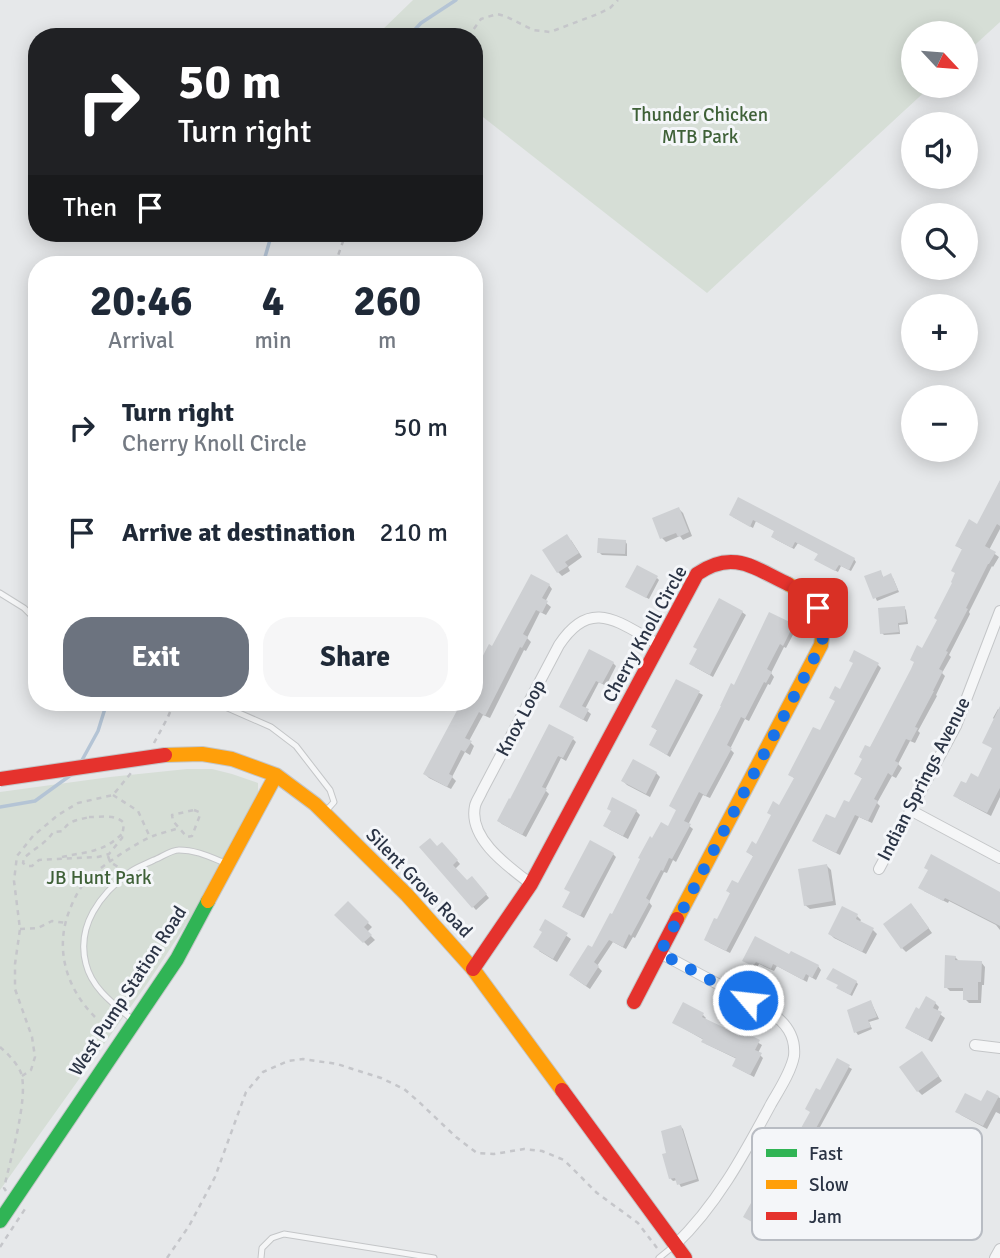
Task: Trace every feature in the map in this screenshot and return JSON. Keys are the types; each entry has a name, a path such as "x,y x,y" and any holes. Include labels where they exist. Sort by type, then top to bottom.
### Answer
{"street":[{"name":"Cherry Knoll Circle","path":"473,969 531,884 697,574 715,562 745,562 807,594 815,601 823,621 824,634 821,645 634,1002"},
{"name":"Indian Springs Avenue","path":"878,869 956,726 1000,611"},
{"name":"Knox Loop","path":"531,884 492,852 475,822 475,807 559,645 578,622 596,617 620,623 659,644"},
{"name":"Silent Grove Road","path":"0,779 165,755 202,754 232,759 276,775 315,804 407,895 473,969 685,1258"},
{"name":"West Pump Station Road","path":"0,1221 177,959 276,775"},
{"path":"912,811 1000,858"},
{"path":"660,953 770,1012 788,1026 793,1039 794,1056 758,1128"},
{"path":"975,1045 1000,1048"},
{"path":"675,1245 705,1214 752,1139"},
{"path":"995,1258 1000,1249"}],"lane":[{"path":"0,593 28,612"},
{"path":"235,711 271,727 296,746 330,790 334,802 324,813"},
{"path":"135,1021 97,988 86,965 84,937 91,913 101,898 128,873 176,850 199,852 228,864"},
{"path":"261,1258 261,1248 272,1238 284,1234 434,1258"},
{"path":"659,1258 675,1245"}],"path":[{"path":"474,28 481,19 496,14 533,30 550,32 610,8 618,0"},
{"path":"150,750 170,711"},
{"path":"22,1076 31,1070 35,1057 32,1037 15,989 20,929 14,881 17,856 33,836 58,815 78,803 113,796 135,768"},
{"path":"113,796 138,811 150,837"},
{"path":"194,810 199,812 193,834 190,837 185,836 173,821 172,815 194,810"},
{"path":"89,817 116,817 124,823 122,838 107,855 39,860 32,866 23,863 24,858 50,839 53,832 63,831 72,821 89,817"},
{"path":"55,859 108,846 123,832"},
{"path":"107,855 110,862 128,873"},
{"path":"20,929 38,928 52,921 66,923"},
{"path":"0,1047 13,1060 22,1076 22,1105 4,1188 9,1194"},
{"path":"167,1258 189,1226 215,1177 246,1092 263,1072 288,1061 303,1059 337,1064 381,1077 404,1089 477,1153 494,1154 524,1149 542,1151 564,1160 597,1193 638,1223 649,1238"}],"green space":[{"name":"Thunder Chicken MTB Park","path":"413,0 1000,0 1000,22 978,42 978,21 901,21 901,98 918,98 707,293 483,117 483,28 384,28"},
{"name":"JB Hunt Park","path":"187,769 212,769 258,783 258,801 227,862 149,981 0,1190 0,792"}],"building":[{"path":"1000,480 1000,526 997,524 985,546 996,552 946,651 948,652 939,669 943,671 915,727 918,728 911,741 906,739 895,761 899,763 892,776 888,773 874,799 878,801 868,821 855,815 836,853 812,841 826,814 835,818 844,800 849,802 862,778 854,774 862,759 859,757 865,745 870,747 911,669 914,662 910,660 917,645 922,648 952,583 955,573 951,571 962,549 955,546 969,519 977,524"},
{"path":"738,497 855,558 849,570 839,565 835,571 814,560 818,554 795,542 792,548 771,537 774,531 753,520 750,527 729,515"},
{"path":"679,507 689,532 678,537 676,533 660,539 652,518"},
{"path":"567,534 579,553 565,562 568,566 557,573 542,550"},
{"path":"598,538 626,540 625,554 597,553"},
{"path":"637,565 658,576 646,598 625,587"},
{"path":"881,570 883,577 891,573 898,590 873,599 864,576"},
{"path":"531,574 550,584 542,598 548,601 542,613 536,610 523,634 528,637 522,648 520,647 485,716 479,712 465,738 472,741 465,752 461,750 449,774 453,776 447,787 423,774 457,711 483,711 483,656 489,644 492,646"},
{"path":"719,598 743,611 710,675 689,664 697,649 693,647"},
{"path":"905,606 906,622 898,623 899,632 880,634 878,608"},
{"path":"769,612 794,624 767,669 772,672 745,719 741,717 727,745 732,748 706,796 699,792 684,821 691,824 646,898 650,901 631,936 629,934 623,947 609,940 594,962 599,966 586,986 569,975 588,945 592,947 610,913 612,914 650,836 652,838 661,822 668,826 676,810 669,806 731,683 734,685"},
{"path":"589,649 614,662 602,684 596,681 582,706 589,709 583,720 559,707"},
{"path":"854,650 879,663 726,951 704,940 730,893 726,891 732,880 738,883 753,856 746,852 752,841 756,844 771,815 767,813 773,801 779,805 794,778 788,775 813,727 820,730 835,701 829,698 835,686 840,689 853,663 849,661"},
{"path":"676,679 700,691 667,755 649,745 657,730 651,727"},
{"path":"1000,706 1000,788 987,813 953,796 961,781 966,783 971,773 978,777 992,748 982,743"},
{"path":"549,724 574,737 563,758 558,756 542,787 547,789 522,835 497,821"},
{"path":"633,759 657,772 646,794 621,781"},
{"path":"612,797 637,810 623,836 603,826 611,811 607,809"},
{"path":"430,838 437,846 442,842 458,860 453,865 467,880 472,876 487,894 472,908 419,847"},
{"path":"590,840 614,853 580,916 562,907 570,892 564,889"},
{"path":"931,854 1000,892 1000,926 945,898 943,901 918,888 928,870 924,868"},
{"path":"827,864 833,901 804,906 798,869"},
{"path":"348,901 369,922 364,927 372,935 363,943 334,915"},
{"path":"911,903 929,928 901,949 883,924"},
{"path":"842,906 858,914 856,919 874,928 862,952 828,934"},
{"path":"545,919 568,933 553,959 533,947 542,932 539,930"},
{"path":"755,936 789,954 791,951 819,965 812,978 806,974 803,980 773,964 771,969 756,962 753,966 742,961"},
{"path":"945,955 956,956 955,960 982,961 978,1000 963,1000 963,988 944,988"},
{"path":"833,968 857,981 850,995 826,979"},
{"path":"926,996 936,1002 933,1008 942,1012 928,1040 905,1028 916,1007 919,1009"},
{"path":"871,1000 877,1017 868,1020 871,1027 854,1033 847,1010"},
{"path":"683,1002 704,1013 702,1017 727,1029 729,1024 760,1040 755,1050 762,1053 750,1075 732,1066 736,1058 701,1042 703,1039 672,1023"},
{"path":"922,1051 939,1076 917,1092 899,1067"},
{"path":"837,1058 850,1065 816,1128 801,1128 810,1112 805,1109 816,1088 820,1090"},
{"path":"987,1090 999,1096 983,1126 955,1112 965,1093 981,1101"},
{"path":"681,1125 697,1179 677,1185 675,1178 669,1179 662,1154 666,1153 661,1131"},
{"path":"752,1201 752,1222 743,1217"}],"waterway":[{"path":"416,28 456,0"},
{"path":"265,256 269,242"},
{"path":"81,762 98,731 104,711"},
{"path":"0,807 35,801 75,772"}],"traffic: fast":[{"path":"0,1221 177,959 208,901"}],"traffic: slow":[{"path":"677,919 821,645 822,624 818,608 806,595 788,584"},
{"path":"165,755 202,754 232,759 276,775 315,804 407,895 473,969 562,1090"},
{"path":"208,901 276,775"}],"traffic: jam":[{"path":"473,969 531,884 697,574 710,567 733,562 754,567 788,584"},
{"path":"0,779 165,755"},
{"path":"634,1002 677,919"},
{"path":"562,1090 685,1258"}],"route":[{"path":"748,1000 660,953 821,645 823,621 818,608"}]}
